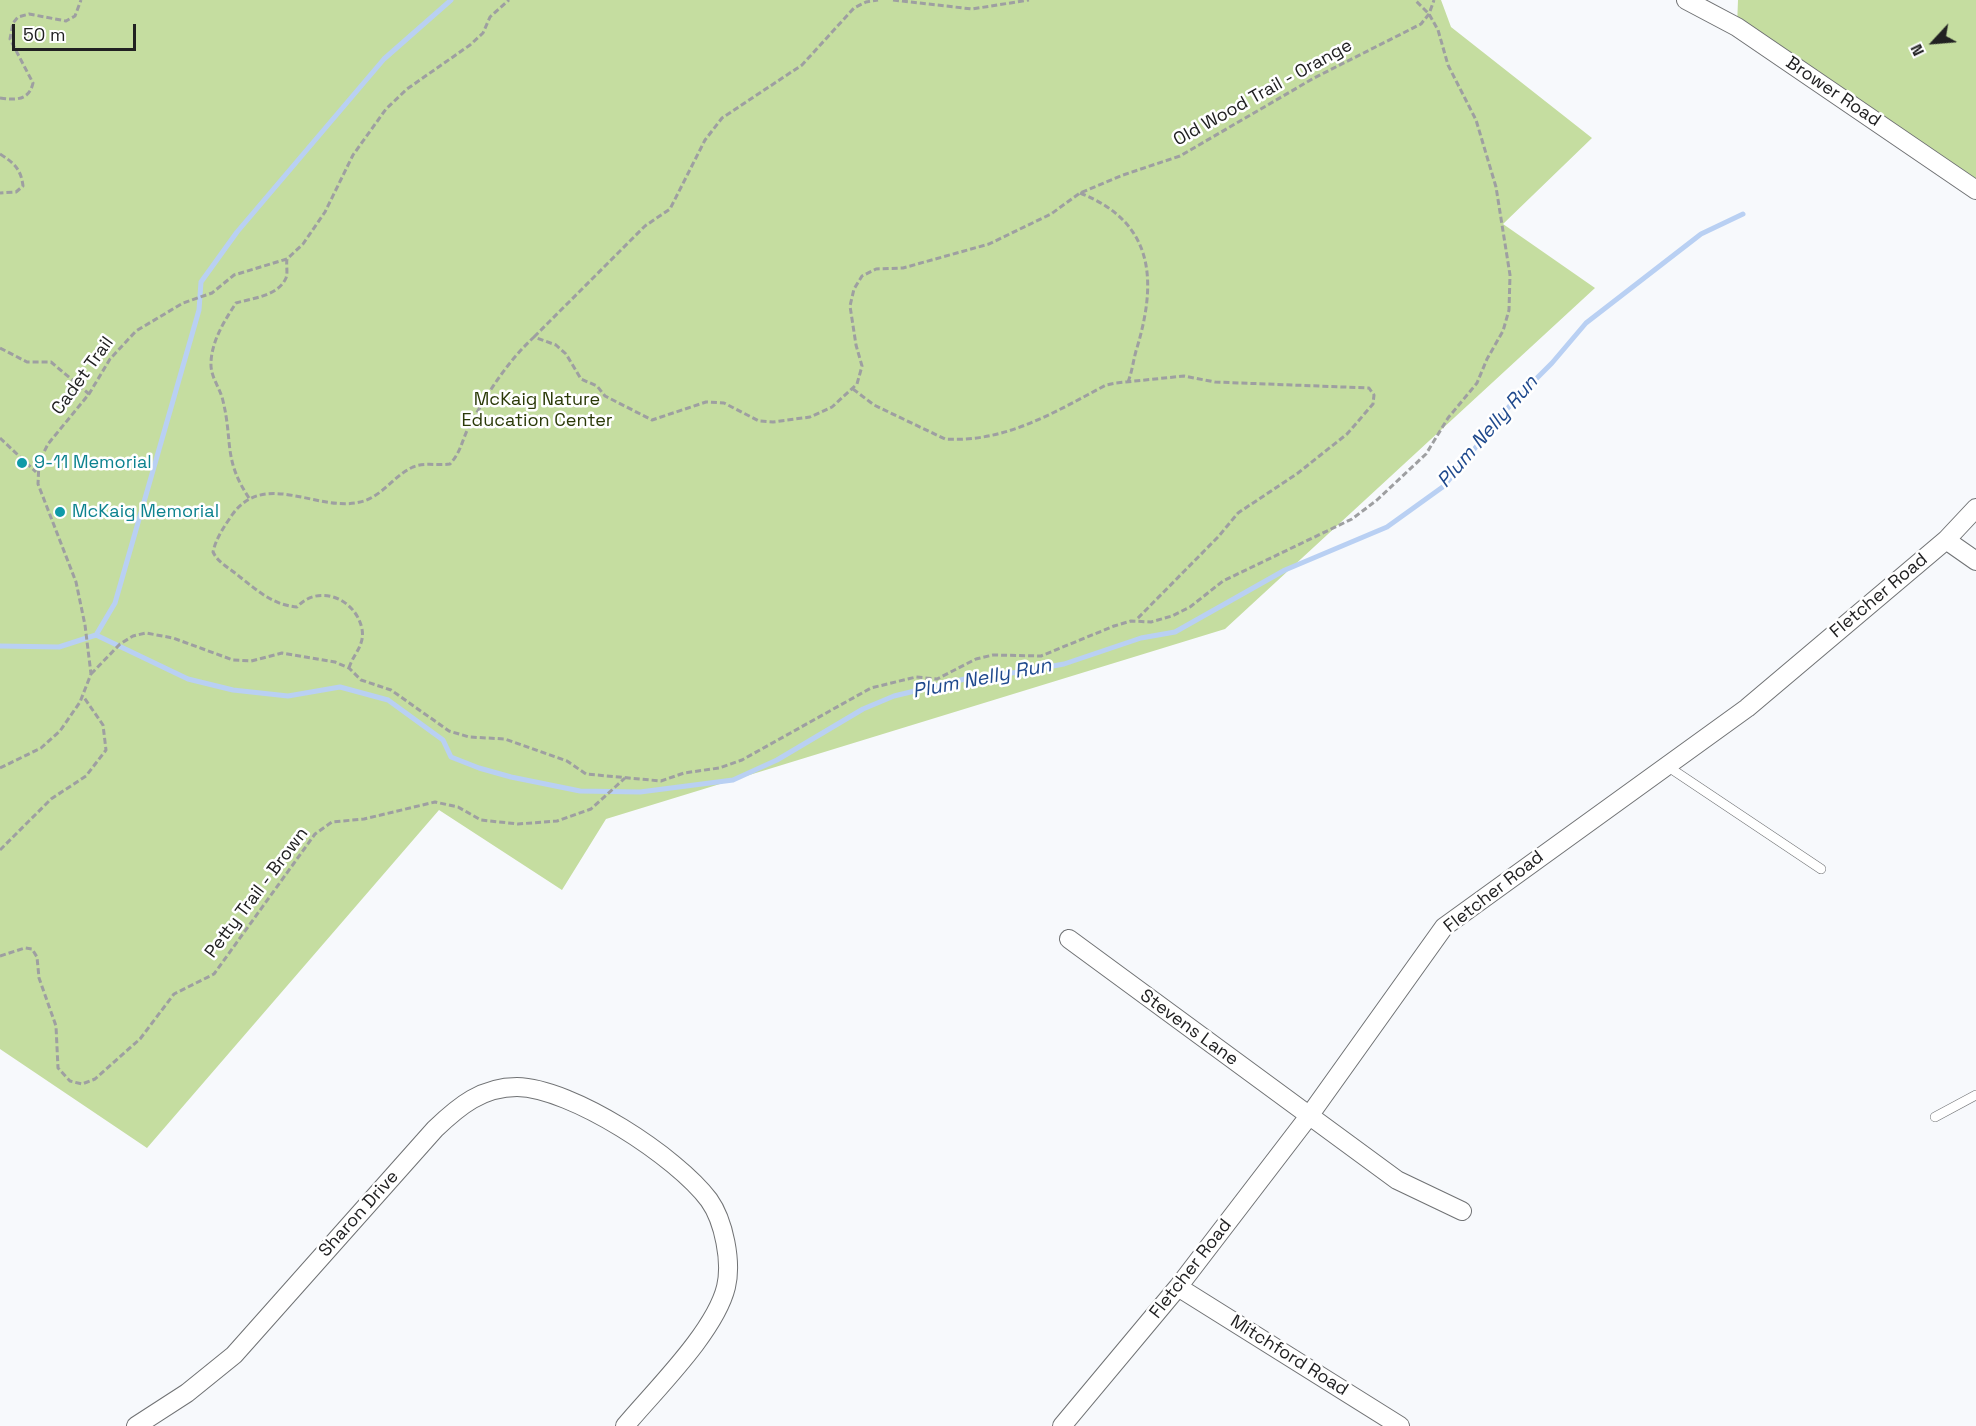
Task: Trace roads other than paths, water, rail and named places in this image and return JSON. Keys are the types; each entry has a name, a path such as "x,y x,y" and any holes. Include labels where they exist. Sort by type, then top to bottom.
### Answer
{"street":[{"name":"Brower Road","path":"1686,0 1737,27 1976,190"},
{"name":"Fletcher Road","path":"1062,1426 1178,1287 1309,1116 1444,927 1747,708 1946,540 1976,508"},
{"path":"1946,540 1976,561"},
{"name":"Stevens Lane","path":"1069,939 1397,1180 1462,1211"},
{"name":"Sharon Drive","path":"136,1426 187,1393 234,1355 435,1129 461,1103 496,1089 535,1089 569,1099 610,1121 683,1172 710,1202 718,1218 728,1265 726,1287 707,1326 625,1426"},
{"name":"Mitchford Road","path":"1178,1287 1400,1426"}],"lane":[{"path":"1667,766 1821,869"},
{"path":"1935,1117 1976,1095"}],"waterway":[{"path":"0,646 59,647 96,635 115,603 199,310 201,282 237,232 384,59 451,0"},
{"name":"Plum Nelly Run","path":"96,635 188,679 233,690 288,696 340,687 388,700 443,740 451,757 511,777 580,791 640,792 733,780 777,760 863,709 894,696 969,678 1064,664 1141,638 1175,632 1285,570 1387,527 1444,486 1512,403 1552,363 1586,323 1701,234 1743,214"}],"place":[{"name":"9-11 Memorial","path":"22,463"},
{"name":"McKaig Memorial","path":"60,512"}],"park label":[{"name":"McKaig Nature Education Center","path":"537,410"}]}
